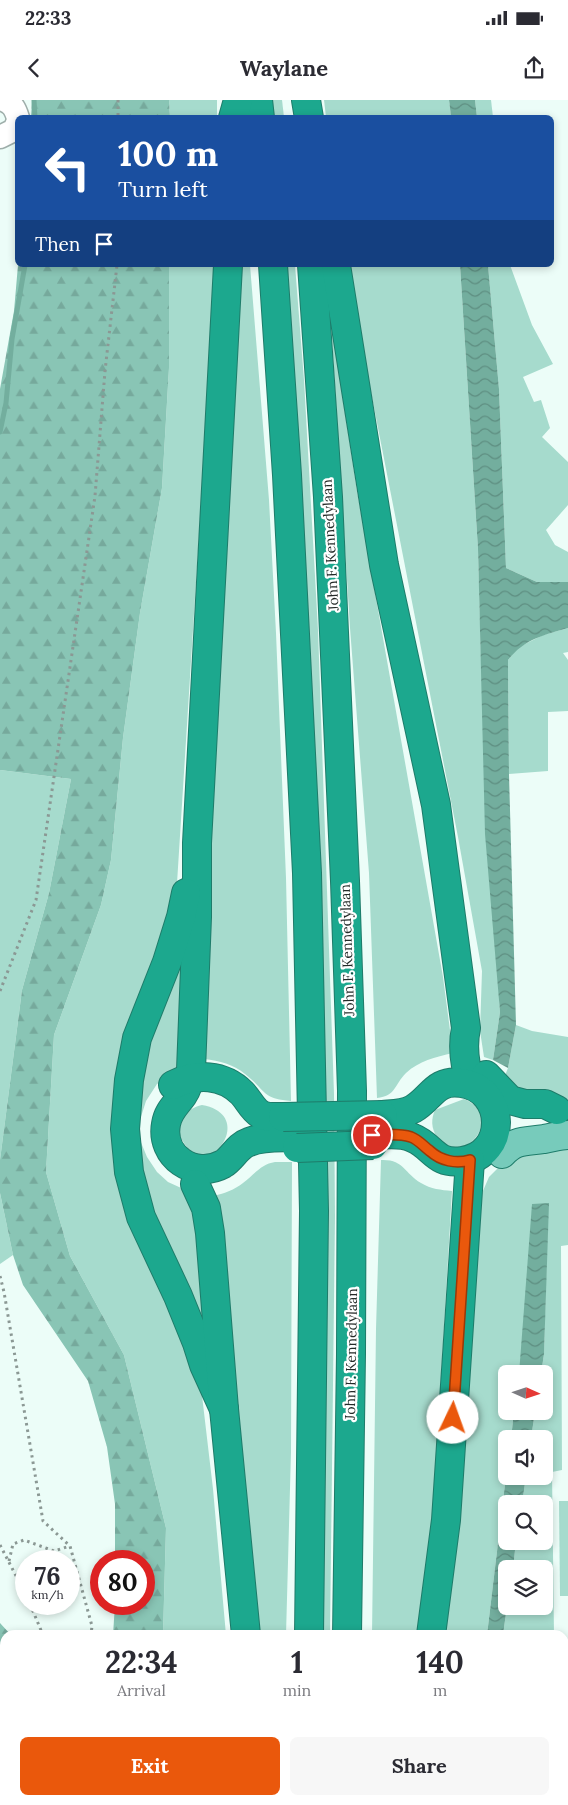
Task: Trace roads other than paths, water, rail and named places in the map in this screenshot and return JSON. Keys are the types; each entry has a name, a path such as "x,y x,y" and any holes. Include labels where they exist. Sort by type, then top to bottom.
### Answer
{"highway":[{"path":"234,115 238,100"},
{"path":"258,100 260,115"},
{"path":"299,100 300,115"},
{"path":"306,100 308,115"},
{"path":"228,267 196,843 197,917 190,1078 184,1094 173,1106 166,1124 167,1148 175,1158 195,1169 223,1164 242,1145 283,1134 384,1132 413,1138 421,1142 437,1156 469,1167"},
{"path":"273,267 287,475 306,873 314,1212 309,1630"},
{"name":"John F. Kennedylaan","path":"312,267 328,497 352,1091 347,1630"},
{"path":"336,267 384,565 436,805 466,1028 472,1039 476,1060 510,1100 525,1104 545,1104 563,1122"},
{"path":"196,843 181,917 167,962 137,1038 129,1080 125,1129 129,1172 141,1217 178,1296 204,1365 224,1409"},
{"path":"466,1028 463,1040 467,1074 471,1085"},
{"path":"203,1076 222,1080 236,1088 260,1114 268,1117 283,1134 238,1172 220,1182 195,1184 179,1179 168,1172 159,1162 149,1135 150,1122 159,1099 174,1085 190,1078 203,1076"},
{"path":"384,1132 400,1113 412,1110 442,1085 456,1082 471,1085 486,1095 494,1110 496,1122 498,1145 482,1153 469,1167 446,1511 432,1630"},
{"path":"494,1110 545,1114 563,1122"},
{"path":"195,1184 206,1208 210,1233 224,1409 246,1630"}],"main road":[{"path":"498,1145 506,1132 545,1130 563,1122"}],"street":[{"path":"3,100 9,102 16,109 17,115"},
{"path":"0,137 15,128"}],"water":[{"path":"449,100 475,100 477,115 451,115"},
{"path":"460,267 488,267 499,389 506,568 537,582 568,582 568,628 528,642 508,660 516,1025 508,1068 493,1060 500,1012 485,834 478,549"},
{"path":"549,1203 544,1354 542,1365 520,1365 532,1204"},
{"path":"513,1420 534,1420 532,1430 512,1430"},
{"path":"505,1485 525,1485 523,1495 504,1495"},
{"path":"498,1543 498,1550 515,1550 514,1560 498,1560 498,1615 506,1615 504,1630 488,1630"}],"waterway":[{"path":"34,100 35,115"},
{"path":"0,432 6,403 12,339 25,267"}]}
